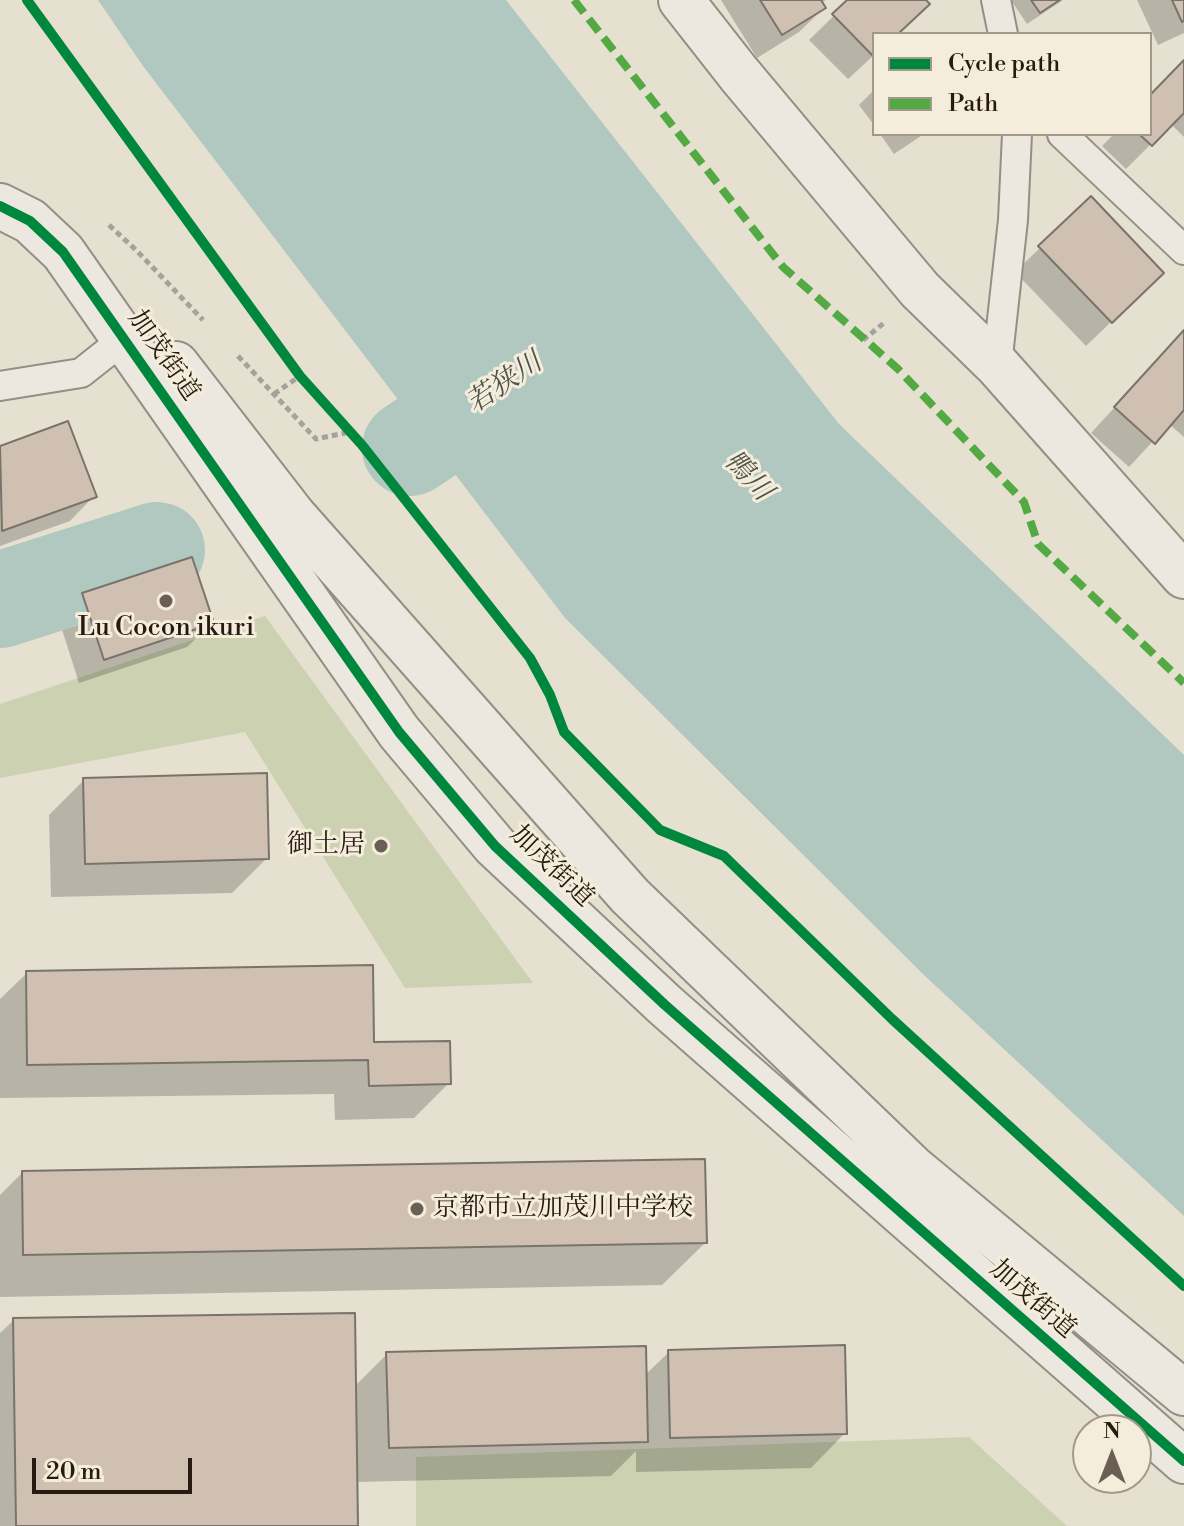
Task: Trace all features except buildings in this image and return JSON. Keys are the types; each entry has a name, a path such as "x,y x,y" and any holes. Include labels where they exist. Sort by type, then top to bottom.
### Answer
{"street":[{"path":"681,0 920,290 997,365 1184,576"},
{"name":"加茂街道","path":"0,176 46,197 293,515 630,896 914,1169 1184,1393"},
{"name":"加茂街道","path":"0,206 30,221 63,252 399,732 495,846 665,1005 1184,1461"}],"lane":[{"path":"996,0 1003,32"},
{"path":"997,365 1013,220 1017,136"},
{"path":"1064,136 1184,250"},
{"path":"0,386 81,373 124,339"}],"path":[{"path":"863,340 876,329"},
{"path":"291,364 310,388"},
{"path":"265,399 300,376"},
{"path":"340,421 356,439"}],"green space":[{"path":"265,616 533,983 405,988 245,732 0,778 0,704"},
{"path":"969,1437 1067,1526 416,1526 416,1457"}],"water":[{"name":"鴨川","path":"98,0 506,0 839,424 1184,755 1184,1216 925,976 565,618 143,66"}],"waterway":[{"name":"若狭川","path":"410,448 535,364"},
{"name":"若狭川","path":"0,600 157,550"}],"marked path":[{"path":"574,0 783,267 898,369 1024,502 1038,544 1184,683"}],"cycle path":[{"path":"27,0 300,376 362,445 530,658 550,695 564,732 660,830 724,856 892,1019 1184,1286"},
{"path":"0,206 30,221 63,252 399,732 495,846 665,1005 1184,1461"}],"place":[{"name":"Lu Cocon ikuri","path":"166,601"},
{"name":"御土居","path":"381,846"},
{"name":"京都市立加茂川中学校","path":"417,1209"}]}
